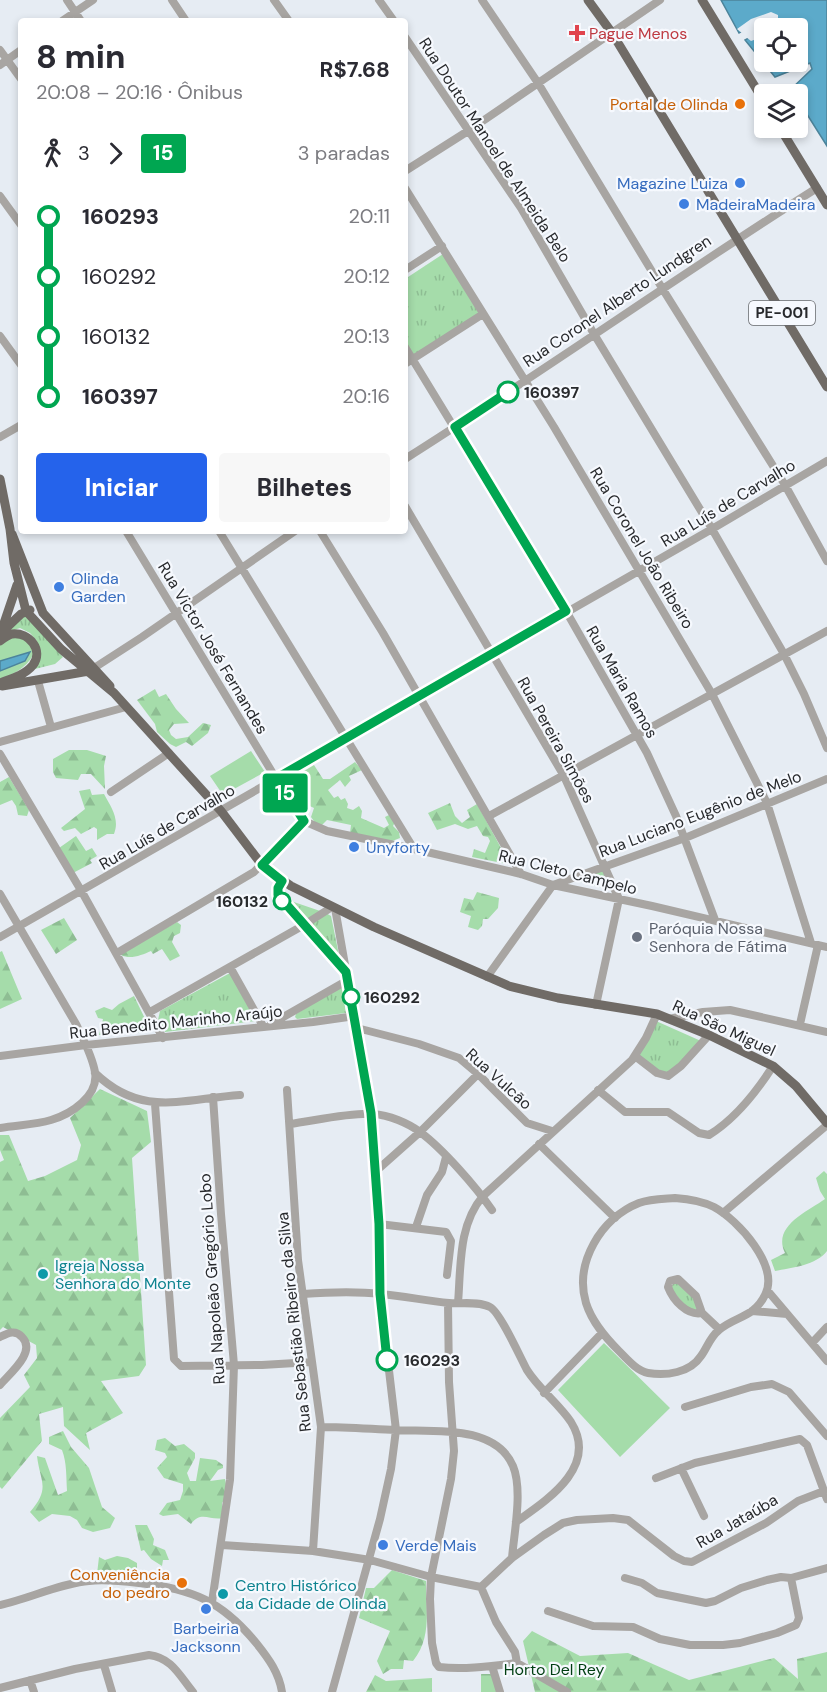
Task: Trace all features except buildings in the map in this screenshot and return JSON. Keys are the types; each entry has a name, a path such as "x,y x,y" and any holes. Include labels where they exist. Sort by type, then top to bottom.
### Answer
{"main road":[{"name":"PE-001","path":"588,0 612,33 827,387"},
{"path":"702,0 754,85"},
{"path":"786,138 827,205"},
{"path":"0,479 10,529 12,553 26,611 61,649 91,670"},
{"path":"10,529 43,613 91,670"},
{"path":"1,636 18,582"},
{"path":"1,636 26,611 34,610 43,613"},
{"path":"0,685 30,668 35,660 36,652 31,640 24,635 1,636"},
{"path":"0,685 38,681 91,670"},
{"name":"Rua São Miguel","path":"91,670 221,812 262,865 282,881 333,908 487,977 524,991 657,1014 709,1035 773,1066 796,1086 827,1124"}],"street":[{"path":"67,0 79,18"},
{"path":"67,18 93,0"},
{"path":"172,0 184,18"},
{"path":"274,0 287,18"},
{"path":"379,0 392,18"},
{"path":"482,0 538,83 785,485 827,561"},
{"path":"408,169 660,0"},
{"name":"Rua Doutor Manoel de Almeida Belo","path":"408,41 531,224 594,334 712,529 784,654 824,735 827,748"},
{"path":"0,50 4,62 18,77"},
{"path":"4,62 18,52"},
{"name":"Rua Coronel Alberto Lundgren","path":"408,457 526,381 737,238 817,188"},
{"name":"Rua Coronel João Ribeiro","path":"408,193 526,381 712,694 767,803 814,944"},
{"path":"0,196 18,221"},
{"path":"408,268 442,246"},
{"path":"408,362 483,314"},
{"path":"0,336 18,360"},
{"name":"Rua Maria Ramos","path":"408,351 566,611 659,777 685,838 715,920"},
{"path":"0,437 18,427"},
{"name":"Rua Luís de Carvalho","path":"0,938 712,529 827,460"},
{"name":"Rua Pereira Simões","path":"408,511 564,776 619,899"},
{"name":"Rua Victor José Fernandes","path":"128,534 277,778"},
{"path":"221,534 414,849"},
{"path":"91,670 177,614 291,534"},
{"path":"322,534 420,697 521,874"},
{"path":"489,816 827,631"},
{"path":"38,681 51,727"},
{"path":"0,742 126,706"},
{"path":"111,792 169,753"},
{"path":"0,754 82,892 163,1038"},
{"path":"117,953 262,865 304,821 277,778"},
{"name":"Rua Luciano Eugênio de Melo","path":"553,885 685,838 827,779"},
{"name":"Rua Cleto Campelo","path":"304,821 327,831 414,849 521,874 553,885 827,947"},
{"path":"282,881 278,888 278,895 347,976"},
{"path":"487,977 553,885"},
{"path":"0,894 86,1044 95,1073 91,1092 84,1101 67,1114 50,1121 0,1128"},
{"path":"596,1005 619,899"},
{"path":"150,1012 333,908 355,1016 371,1113 379,1224 380,1294 396,1430 391,1469 370,1560 332,1692"},
{"path":"800,1024 814,944"},
{"path":"230,967 266,1025 347,976"},
{"path":"669,1019 703,1012 730,1010 800,1024 827,1032"},
{"path":"458,1303 465,1227 472,1210 483,1196 634,1056 646,1038 657,1014"},
{"name":"Rua Benedito Marinho Araújo","path":"0,1056 86,1044 163,1038 355,1016"},
{"name":"Rua Vulcão","path":"357,1028 451,1054 478,1074 527,1123 552,1131"},
{"path":"634,1056 657,1073 668,1076 681,1066 709,1035"},
{"path":"598,1090 623,1111 629,1113 668,1112 699,1133 710,1135 759,1088 773,1066"},
{"path":"95,1073 114,1090 155,1104 240,1095"},
{"path":"375,1172 420,1132 478,1074"},
{"name":"Rua Sebastião Ribeiro da Silva","path":"287,1090 298,1260 321,1427 313,1551"},
{"name":"Rua Napoleão Gregório Lobo","path":"212,1602 230,1480 234,1365 220,1214 213,1097"},
{"path":"155,1104 174,1359 180,1366 312,1362"},
{"path":"290,1124 371,1113 401,1122 420,1132 446,1157 483,1196 492,1210"},
{"path":"723,1213 827,1124"},
{"path":"539,1144 615,1218"},
{"path":"417,1227 427,1195 442,1172 446,1157"},
{"path":"675,1198 696,1201 723,1213 745,1233 760,1254 766,1270 767,1290 760,1303 752,1311 719,1329 702,1355 690,1368 659,1373 640,1370 603,1333 585,1301 583,1281 594,1242 615,1218 638,1203 675,1198"},
{"path":"379,1224 442,1230 449,1235 447,1275"},
{"path":"702,1313 694,1314 683,1307 669,1290 670,1281 678,1279 687,1286 699,1300 702,1313 719,1329"},
{"path":"767,1290 827,1361"},
{"path":"303,1294 328,1292 380,1294 448,1303 488,1305 494,1309 518,1354 544,1393 571,1422 578,1439 579,1454 571,1473 556,1492 516,1522"},
{"path":"448,1303 454,1451 451,1479 431,1577 432,1643 437,1665 446,1668 517,1663 567,1692"},
{"path":"752,1311 787,1314"},
{"path":"813,1344 827,1327"},
{"path":"0,1337 12,1332 17,1333 24,1339 27,1347 20,1362 0,1385"},
{"path":"544,1393 603,1333"},
{"path":"685,1407 772,1384 789,1392 827,1436"},
{"path":"321,1427 452,1431 487,1441 504,1454 512,1464 517,1490 512,1558"},
{"path":"656,1478 681,1468 802,1440 811,1454 825,1495"},
{"path":"681,1468 704,1516"},
{"name":"Rua Jataúba","path":"481,1587 512,1558 563,1523 622,1519 631,1522 674,1556 692,1562 766,1523 798,1501 825,1495"},
{"path":"222,1545 313,1551 370,1560 431,1577 481,1587 496,1622 514,1652 517,1663"},
{"path":"625,1578 642,1583 657,1593 706,1603 767,1580 781,1577 791,1578 827,1568"},
{"path":"548,1611 593,1626 633,1627 677,1644 723,1646 762,1638 796,1625 799,1618 791,1578"},
{"path":"0,1605 80,1582 108,1580 192,1592 212,1602 250,1635 280,1678 282,1692"},
{"path":"0,1688 75,1669 149,1655 161,1656 169,1662 193,1692"},
{"path":"104,1665 112,1692"},
{"path":"492,1666 500,1692"},
{"path":"30,1680 34,1692"}],"green space":[{"path":"443,254 479,313 408,361 408,277"},
{"path":"24,614 63,657 55,664 35,669 32,664 36,655 37,641 30,633 20,628 5,633"},
{"path":"9,637 28,640 34,652 24,666 0,680 0,645"},
{"path":"155,689 159,697 166,694 189,723 174,724 169,730 171,735 176,739 188,737 203,723 211,725 208,733 192,746 186,742 176,747 170,744 157,732 155,724 137,700"},
{"path":"69,750 87,750 106,756 105,789 91,774 81,774 78,780 56,778 53,772 53,759"},
{"path":"251,751 265,772 223,795 210,776"},
{"path":"355,762 362,770 349,776 351,780 345,787 340,780 328,790 334,798 338,796 341,800 345,798 347,808 353,810 359,806 362,811 361,818 384,828 389,825 385,817 389,815 395,822 393,826 399,832 400,838 387,843 350,833 351,825 327,820 319,828 311,817 314,808 299,801 288,781 314,765 323,779 330,779"},
{"path":"9,777 29,810 27,816 18,815 12,800 0,805 0,782"},
{"path":"90,789 92,795 104,794 112,808 116,823 114,834 107,834 97,840 97,829 94,827 81,834 75,828 64,831 61,828 85,809 79,791"},
{"path":"450,803 455,816 462,823 470,817 467,810 477,804 506,857 507,864 472,857 474,849 485,853 490,841 488,837 483,836 477,826 468,829 455,824 437,830 428,813"},
{"path":"76,836 86,851 92,848 97,856 90,860 92,863 73,873 59,848"},
{"path":"605,869 614,891 570,879"},
{"path":"477,892 499,898 498,908 488,919 483,919 482,926 478,930 468,927 471,916 460,912 464,898 473,900"},
{"path":"288,900 331,916 340,960"},
{"path":"64,918 77,940 56,954 41,930"},
{"path":"177,922 181,925 180,933 174,936 172,942 180,956 170,961 162,949 153,954 151,951 132,957 121,955 121,953"},
{"path":"2,951 22,999 0,1009 0,952"},
{"path":"230,973 256,1021 165,1032 158,1020 160,1011"},
{"path":"342,986 346,1013 297,1019 295,1017 296,1014"},
{"path":"134,996 150,1029 142,1032 99,1035 103,1019 98,1018 95,1011 104,1007 112,1010"},
{"path":"656,1021 701,1041 675,1070 666,1074 658,1071 638,1056"},
{"path":"100,1089 147,1111 151,1142 132,1158 146,1365 139,1376 101,1381 123,1413 86,1433 90,1450 64,1426 63,1407 39,1414 42,1441 2,1489 0,1487 0,1418 30,1387 24,1375 37,1358 36,1345 3,1327 0,1330 0,1162 4,1160 0,1150 0,1135 9,1135 28,1181 45,1176 77,1160 81,1145 70,1118"},
{"path":"824,1171 827,1174 827,1251 810,1263 775,1271 771,1260 785,1253 782,1243 787,1227 825,1199 816,1178"},
{"path":"675,1281 699,1303 697,1309 690,1311 670,1288"},
{"path":"604,1343 670,1408 620,1457 558,1390"},
{"path":"63,1431 71,1447 89,1468 102,1507 115,1518 110,1528 93,1532 82,1528 77,1520 70,1516 52,1514 39,1522 30,1512 42,1491 37,1456 45,1458 58,1495 67,1491 66,1465 62,1450 49,1444 49,1437"},
{"path":"165,1438 175,1446 184,1444 195,1453 195,1458 187,1473 190,1481 196,1481 200,1458 216,1460 223,1465 223,1468 218,1470 210,1481 225,1479 228,1494 222,1503 223,1518 202,1517 191,1524 178,1514 163,1516 159,1514 167,1503 180,1500 183,1491 183,1484 164,1478 157,1468 167,1457 165,1453 155,1450 157,1440"},
{"path":"135,1525 147,1525 154,1539 153,1545 165,1550 169,1560 163,1560 162,1566 151,1559 144,1550 141,1551"},
{"path":"117,1556 137,1563 137,1568 142,1573 145,1582 106,1578 97,1574 99,1557 105,1560"},
{"path":"392,1570 426,1581 427,1623 423,1643 413,1661 404,1660 403,1669 391,1669 383,1674 377,1661 390,1631 359,1618 366,1588 374,1588"},
{"name":"Horto Del Rey","path":"532,1631 580,1656 628,1653 689,1680 774,1658 798,1679 797,1659 827,1652 827,1692 535,1692 523,1641"},
{"path":"481,1674 498,1674 500,1692 481,1692"},
{"path":"375,1675 386,1681 432,1678 432,1692 366,1692"}],"water":[{"path":"721,0 827,0 827,146 808,116 808,84 796,84 812,69 810,63 808,64 808,18 754,18 754,24 739,33"},
{"path":"754,35 754,51 745,40"},
{"path":"771,72 788,72 775,77"},
{"path":"30,652 25,661 0,671 0,661"}],"pier":[{"path":"771,12 778,15 778,18 754,18 754,28 743,34 737,29 751,19"},
{"path":"754,32 754,40 751,41 746,37"}],"bus line":[{"name":"15","path":"387,1360 380,1294 379,1224 371,1113 346,972 278,895 278,888 282,881 262,865 304,821 283,791 277,778 566,611 455,427 508,392"}],"place":[{"name":"Pague Menos","path":"577,33"},
{"name":"Portal de Olinda","path":"740,104"},
{"name":"Magazine Luiza","path":"740,183"},
{"name":"MadeiraMadeira","path":"684,204"},
{"name":"160397","path":"508,392"},
{"name":"Olinda Garden","path":"59,587"},
{"name":"Unyforty","path":"354,847"},
{"name":"160132","path":"282,901"},
{"name":"Paróquia Nossa Senhora de Fátima","path":"637,937"},
{"name":"160292","path":"351,997"},
{"name":"Igreja Nossa Senhora do Monte","path":"43,1274"},
{"name":"160293","path":"387,1360"},
{"name":"Verde Mais","path":"383,1545"},
{"name":"Conveniência do pedro","path":"182,1583"},
{"name":"Centro Histórico da Cidade de Olinda","path":"223,1594"},
{"name":"Barbeiria Jacksonn","path":"206,1609"}]}
